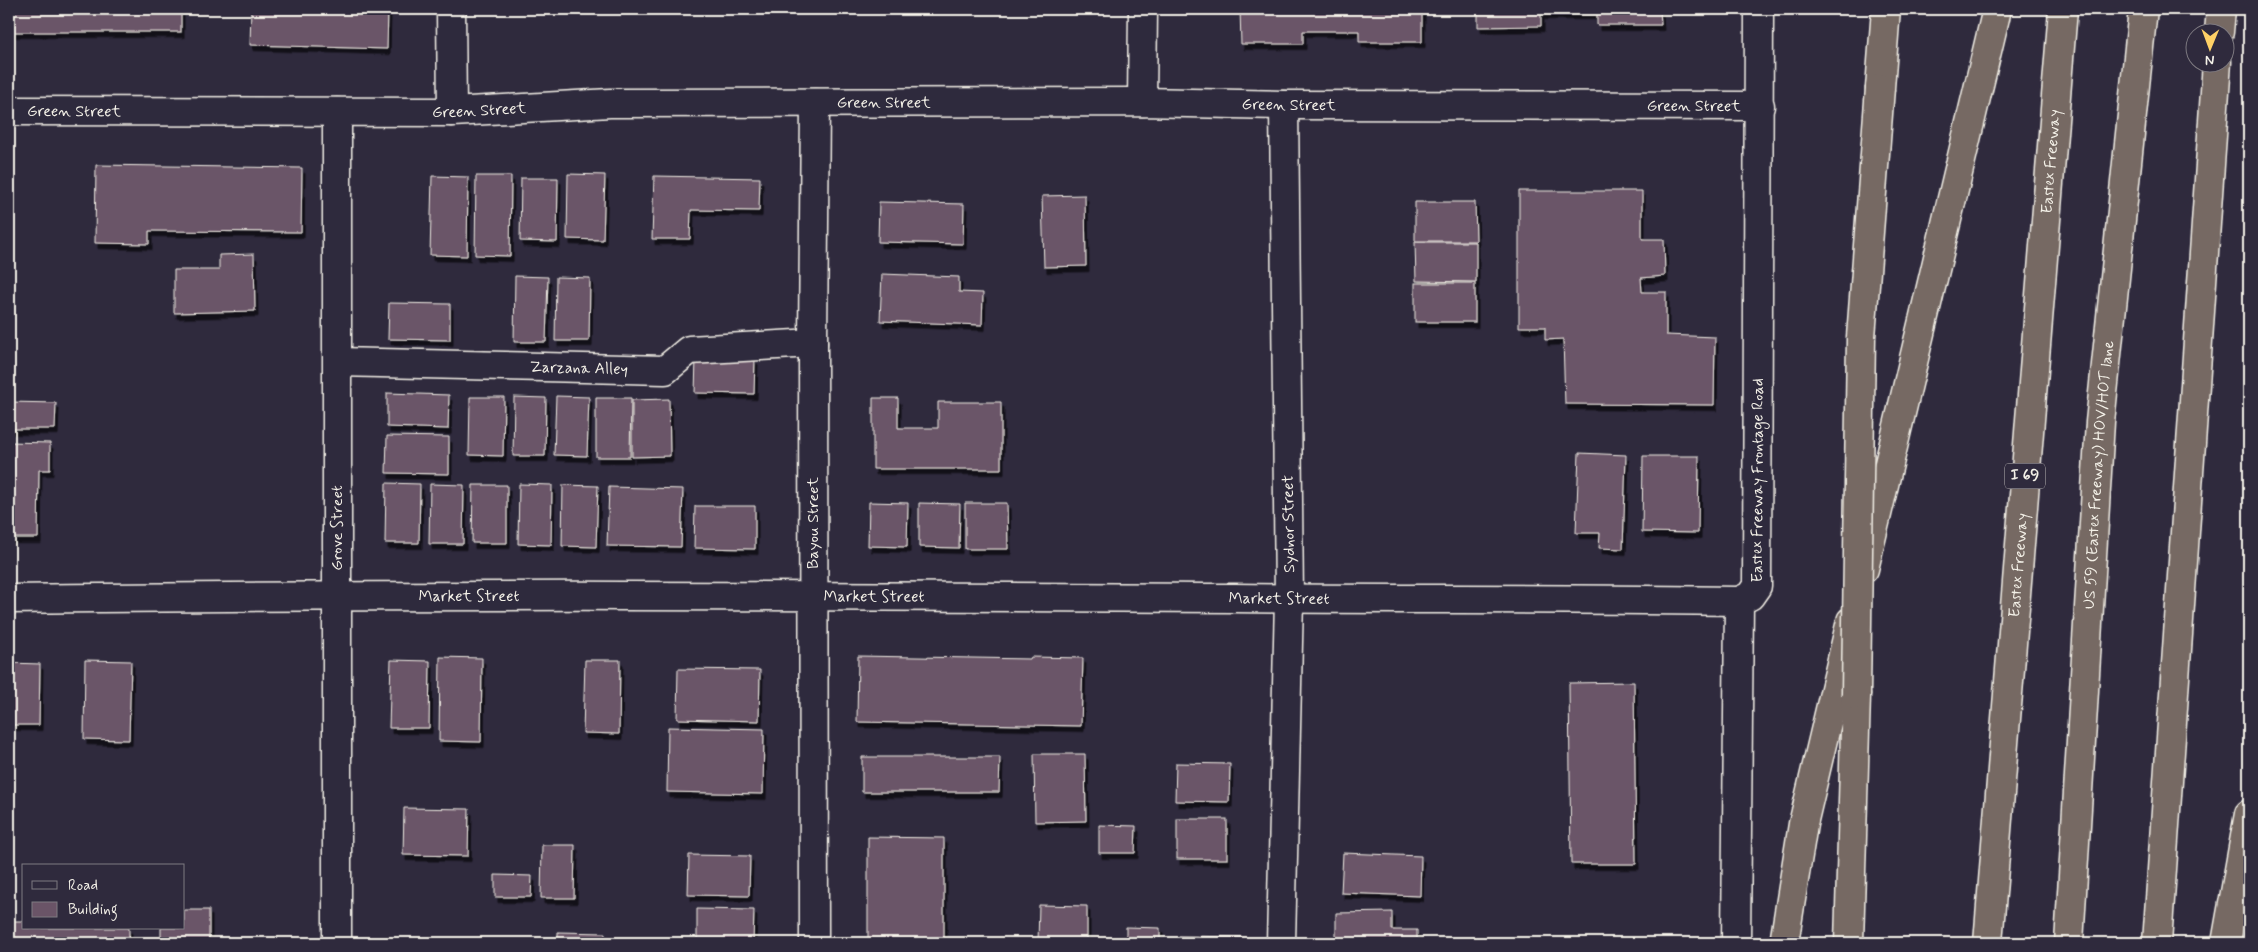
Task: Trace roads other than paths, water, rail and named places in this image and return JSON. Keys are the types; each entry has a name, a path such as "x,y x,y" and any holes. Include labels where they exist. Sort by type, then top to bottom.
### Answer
{"highway":[{"path":"1849,943 1855,741 1861,337 1886,9"},
{"path":"1784,943 1803,824 1997,9"},
{"name":"Eastex Freeway","path":"1988,943 2063,9"},
{"name":"US 59 (Eastex Freeway) HOV/HOT lane","path":"2069,943 2100,422 2144,9"},
{"path":"2220,22 2221,9"},
{"path":"2157,943 2216,72"},
{"path":"2226,943 2249,814"}],"street":[{"path":"451,9 452,112"},
{"path":"1142,102 1143,9"},
{"name":"Eastex Freeway Frontage Road","path":"1736,943 1738,601 1750,596 1757,586 1759,9"},
{"name":"Green Street","path":"9,110 452,112 610,103 1142,102 1760,106"},
{"name":"Bayou Street","path":"814,943 813,343 815,103"},
{"name":"Sydnor Street","path":"1281,943 1290,599 1284,104"},
{"name":"Grove Street","path":"337,112 337,943"},
{"name":"Zarzana Alley","path":"338,362 665,370 689,350 813,343"},
{"name":"Market Street","path":"9,599 336,595 1290,599 1532,598 1738,601"}]}
